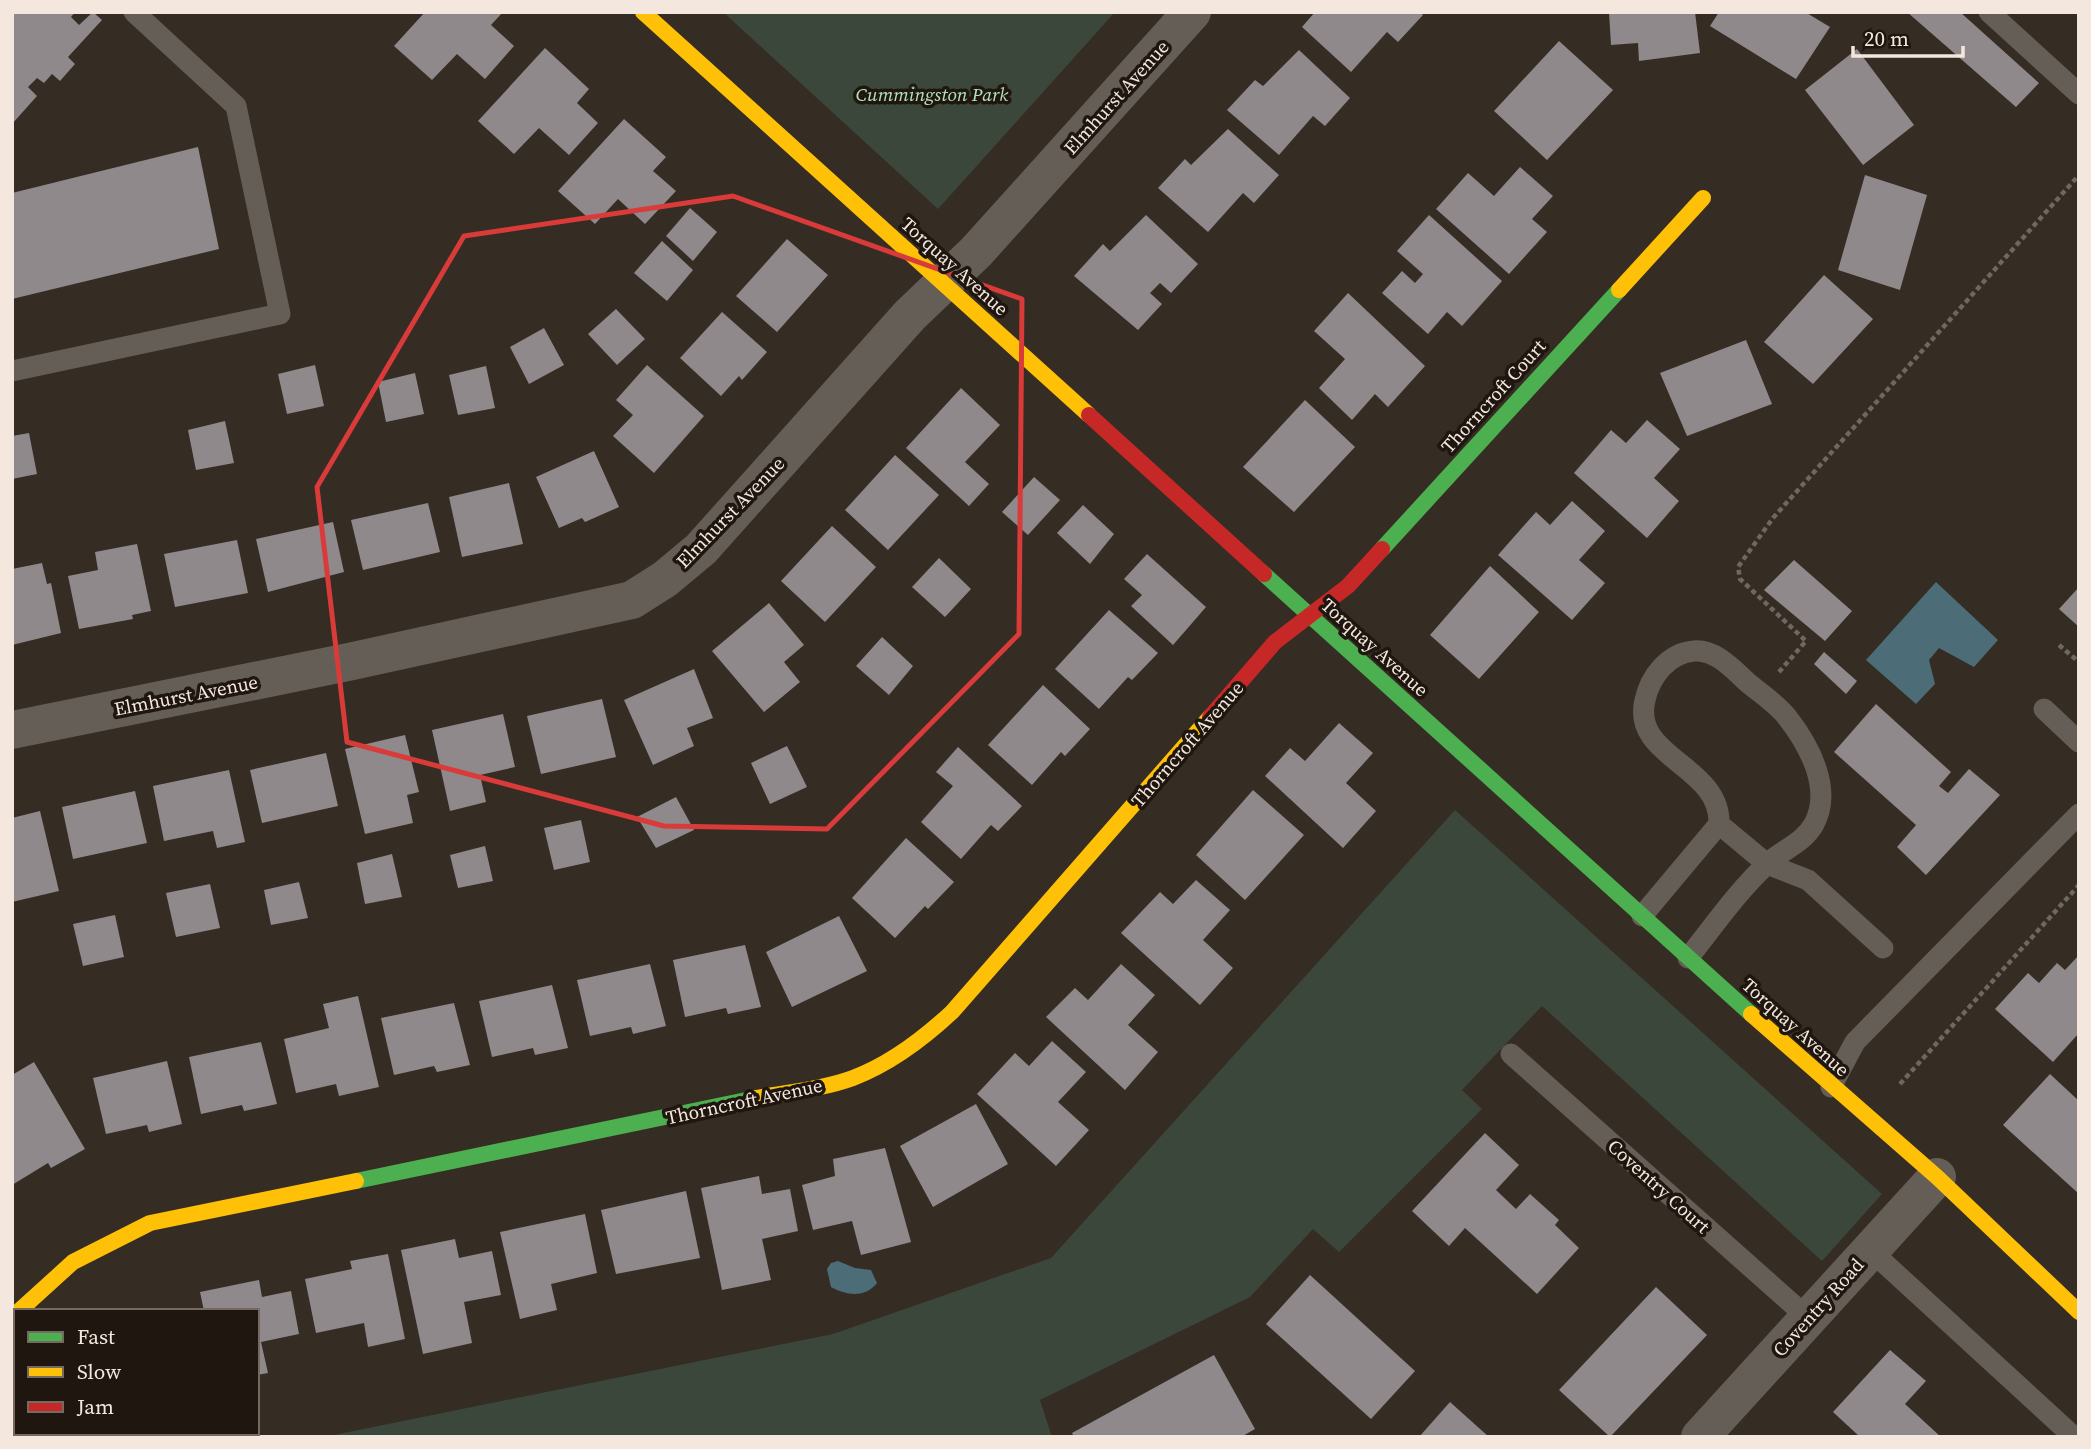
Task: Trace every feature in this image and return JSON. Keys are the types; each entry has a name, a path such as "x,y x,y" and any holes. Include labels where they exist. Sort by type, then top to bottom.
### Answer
{"street":[{"name":"Torquay Avenue","path":"643,12 1831,1087 1937,1177 2079,1312"},
{"name":"Elmhurst Avenue","path":"12,730 380,656 632,600 665,579 701,549 943,282 976,252 1192,12"},
{"name":"Thorncroft Court","path":"1310,616 1348,586 1703,198"},
{"name":"Thorncroft Avenue","path":"21,1309 73,1262 150,1223 850,1079 880,1068 905,1052 952,1012 1275,642 1310,616"},
{"name":"Coventry Road","path":"1700,1437 1937,1177"}],"lane":[{"path":"12,371 280,314 236,106 134,12"},
{"path":"1989,12 2079,94"},
{"path":"1688,958 1767,864 1802,840 1814,823 1822,797 1819,777 1810,755 1786,716 1721,658 1694,651 1668,661 1655,674 1644,702 1645,724 1660,750 1702,781 1714,799 1719,824 1767,864 1808,880 1883,948"},
{"path":"2044,709 2079,741"},
{"path":"1831,1087 1855,1042 2079,814"},
{"path":"1642,916 1719,824"},
{"name":"Coventry Court","path":"1511,1054 1807,1317"},
{"path":"1870,1250 2074,1437"}],"path":[{"path":"1761,694 1806,641 1740,579 1738,566 1773,518 2079,175"},
{"path":"2059,645 2079,662"},
{"path":"1900,1084 2079,885"}],"highlighted area":[{"path":"733,196 1022,299 1019,634 827,829 664,826 347,742 317,487 464,236"}],"green space":[{"name":"Cummingston Park","path":"723,12 1115,12 938,209"},
{"path":"1455,810 1882,1194 1822,1261 1542,1006 1462,1090 1482,1109 1339,1252 1313,1229 1250,1297 1040,1400 1052,1437 324,1437 833,1334 1051,1258"}],"water":[{"path":"1936,582 1998,640 1974,667 1939,648 1929,660 1935,684 1916,704 1866,660"},
{"path":"838,1261 855,1268 871,1270 877,1283 867,1291 856,1294 831,1287 827,1269 831,1263"}],"building":[{"path":"12,12 75,12 71,17 79,25 93,12 102,20 68,57 75,64 60,81 52,74 44,83 37,78 28,87 37,96 12,124"},
{"path":"425,12 503,12 491,25 514,46 485,79 457,54 432,80 394,46"},
{"path":"1315,12 1420,12 1423,15 1398,42 1387,32 1351,72 1302,27"},
{"path":"1609,12 1695,12 1700,53 1639,61 1638,43 1611,45"},
{"path":"1719,12 1805,12 1830,27 1796,79 1710,26"},
{"path":"1907,12 1960,12 2039,83 2016,107"},
{"path":"1559,41 1613,90 1547,160 1494,111"},
{"path":"545,48 589,89 577,103 598,123 569,155 539,128 514,154 478,121"},
{"path":"1857,49 1914,125 1863,165 1805,90"},
{"path":"1299,50 1350,98 1325,126 1313,116 1279,155 1227,110 1255,80 1263,86"},
{"path":"624,119 666,157 653,171 676,191 645,224 618,199 595,224 558,191"},
{"path":"1228,129 1279,175 1254,203 1243,193 1208,232 1158,188 1185,159 1191,165"},
{"path":"198,147 219,249 12,299 12,193"},
{"path":"1520,167 1553,196 1532,219 1547,232 1509,274 1436,209 1468,173 1494,196"},
{"path":"1865,175 1927,195 1900,290 1838,270"},
{"path":"690,208 717,232 693,261 666,236"},
{"path":"1146,215 1198,264 1171,293 1160,283 1150,293 1162,304 1138,330 1074,276 1103,244 1110,251"},
{"path":"1429,215 1502,281 1462,326 1447,312 1428,334 1382,293 1402,271 1415,283 1423,274 1397,251"},
{"path":"787,239 828,275 777,332 736,296"},
{"path":"662,241 693,270 667,301 634,273"},
{"path":"1824,275 1873,319 1813,384 1764,342"},
{"path":"1348,293 1425,366 1388,407 1375,394 1352,420 1319,388 1345,359 1314,331"},
{"path":"616,309 645,339 617,365 588,334"},
{"path":"722,312 767,352 742,380 739,376 721,396 680,358"},
{"path":"544,328 564,365 529,384 510,347"},
{"path":"1746,340 1772,404 1687,436 1660,373"},
{"path":"315,365 324,406 287,414 278,374"},
{"path":"647,365 704,416 654,473 613,436 633,415 616,400"},
{"path":"486,366 495,408 458,415 449,375"},
{"path":"415,373 424,414 386,422 378,382"},
{"path":"961,388 1000,425 965,462 989,484 969,506 906,448"},
{"path":"1305,400 1355,447 1294,512 1243,467"},
{"path":"1647,420 1680,449 1654,478 1679,501 1647,538 1574,473 1611,430 1626,443"},
{"path":"225,421 234,463 196,470 188,430"},
{"path":"29,433 37,474 12,479 12,436"},
{"path":"594,451 619,507 585,522 582,518 559,528 536,477"},
{"path":"895,455 939,495 888,550 845,510"},
{"path":"1034,477 1060,500 1028,535 1002,512"},
{"path":"509,483 523,544 462,557 449,497"},
{"path":"1572,501 1605,531 1579,560 1605,583 1572,620 1498,555 1536,512 1550,525"},
{"path":"428,503 440,552 363,570 351,520"},
{"path":"1083,505 1114,534 1090,564 1057,533"},
{"path":"333,522 344,572 268,592 256,539"},
{"path":"832,526 876,567 825,622 781,581"},
{"path":"237,540 248,593 175,607 164,554"},
{"path":"137,544 151,611 132,615 133,619 79,629 68,576 98,570 95,552"},
{"path":"1147,554 1206,607 1173,645 1131,606 1142,595 1124,579"},
{"path":"939,558 971,589 945,617 912,587"},
{"path":"1794,560 1852,611 1825,641 1764,590"},
{"path":"42,563 47,584 51,583 61,633 12,645 12,569"},
{"path":"1490,566 1539,612 1479,679 1430,635"},
{"path":"2079,587 2079,627 2059,609"},
{"path":"769,603 804,645 784,662 800,682 764,712 712,651"},
{"path":"1109,610 1158,653 1132,680 1128,677 1099,709 1055,669"},
{"path":"882,637 913,666 889,695 856,666"},
{"path":"1824,652 1857,681 1846,694 1814,664"},
{"path":"694,669 713,718 687,728 694,746 653,765 624,700"},
{"path":"1043,685 1090,729 1065,756 1061,752 1032,785 988,745"},
{"path":"602,699 616,757 541,774 527,716"},
{"path":"1876,704 1951,772 1939,786 1948,793 1969,769 2000,795 1926,875 1897,847 1916,825 1834,752"},
{"path":"503,714 515,767 480,775 486,802 450,811 432,730"},
{"path":"1339,723 1373,753 1346,783 1376,811 1343,848 1265,776 1290,748 1305,761"},
{"path":"405,735 419,792 407,795 413,823 365,834 345,749"},
{"path":"787,746 807,787 770,804 751,763"},
{"path":"958,747 1022,806 998,831 991,825 961,859 921,822 953,786 936,772"},
{"path":"326,753 338,806 262,823 250,770"},
{"path":"229,770 245,842 217,848 213,831 164,841 153,786"},
{"path":"1253,790 1304,835 1245,900 1196,855"},
{"path":"135,791 147,843 73,859 62,807"},
{"path":"676,797 694,830 656,848 637,817"},
{"path":"40,811 59,891 12,902 12,818"},
{"path":"581,820 590,862 554,870 544,828"},
{"path":"906,838 954,882 928,909 925,906 895,938 852,898"},
{"path":"485,846 493,881 458,888 450,855"},
{"path":"392,854 402,897 365,904 357,863"},
{"path":"1196,880 1230,910 1203,940 1233,968 1200,1005 1121,933 1160,892 1173,904"},
{"path":"299,882 308,918 271,925 264,890"},
{"path":"210,884 220,928 176,937 166,893"},
{"path":"115,915 124,957 83,966 73,924"},
{"path":"839,916 867,971 792,1007 766,952"},
{"path":"745,945 761,1007 728,1014 726,1008 685,1017 673,960"},
{"path":"2079,955 2079,1033 2053,1062 1995,1009 2028,973 2039,983 2057,963 2065,970"},
{"path":"650,964 666,1026 633,1034 631,1027 590,1036 577,980"},
{"path":"1121,964 1155,995 1128,1025 1158,1052 1125,1090 1046,1017 1075,988 1088,1000"},
{"path":"552,985 568,1048 535,1055 533,1048 492,1057 479,1001"},
{"path":"358,996 379,1087 339,1096 336,1084 296,1093 284,1039 329,1028 323,1004"},
{"path":"454,1003 470,1065 437,1072 434,1066 394,1075 381,1018"},
{"path":"1052,1041 1086,1072 1058,1102 1089,1130 1056,1166 977,1094 1015,1053 1029,1066"},
{"path":"261,1042 277,1104 244,1111 242,1105 201,1114 189,1057"},
{"path":"167,1061 182,1124 149,1132 147,1125 106,1134 93,1078"},
{"path":"34,1062 85,1149 51,1168 48,1163 12,1185 12,1075"},
{"path":"2050,1074 2079,1101 2079,1194 2003,1125"},
{"path":"976,1104 1008,1164 933,1207 900,1146"},
{"path":"1485,1133 1519,1165 1496,1190 1516,1209 1530,1194 1559,1220 1555,1225 1579,1248 1537,1294 1465,1228 1449,1246 1412,1211"},
{"path":"885,1148 911,1242 861,1255 852,1221 813,1230 802,1185 835,1176 833,1159"},
{"path":"759,1176 762,1194 790,1189 798,1231 762,1239 771,1280 722,1290 701,1188"},
{"path":"686,1191 700,1258 616,1274 601,1210"},
{"path":"585,1214 597,1273 551,1284 557,1310 520,1319 500,1232"},
{"path":"455,1239 459,1258 492,1251 501,1295 464,1302 472,1343 423,1354 401,1250"},
{"path":"388,1254 405,1339 368,1347 364,1323 316,1333 305,1279 352,1269 350,1261"},
{"path":"1310,1275 1415,1371 1371,1419 1266,1324"},
{"path":"259,1280 262,1297 291,1291 299,1334 261,1342 268,1373 259,1375 259,1309 204,1309 200,1292"},
{"path":"1656,1287 1707,1335 1610,1437 1559,1390"},
{"path":"1890,1350 1926,1381 1905,1404 1941,1437 1860,1437 1833,1412"},
{"path":"1214,1355 1255,1429 1241,1437 1074,1437 1072,1433"},
{"path":"1450,1402 1489,1437 1419,1437"},
{"path":"16,1435 102,1435 100,1437 14,1437"}],"traffic: fast":[{"path":"1382,549 1619,290"},
{"path":"1264,574 1751,1014"},
{"path":"356,1181 756,1098"}],"traffic: slow":[{"path":"643,12 1089,415"},
{"path":"1619,290 1703,198"},
{"path":"756,1098 818,1088 853,1078 893,1058 930,1032 952,1012 1210,717"},
{"path":"1751,1014 1937,1177 2079,1312"},
{"path":"21,1309 73,1262 150,1223 356,1181"}],"traffic: jam":[{"path":"1089,415 1264,574"},
{"path":"1210,717 1275,642 1348,586 1382,549"}]}
